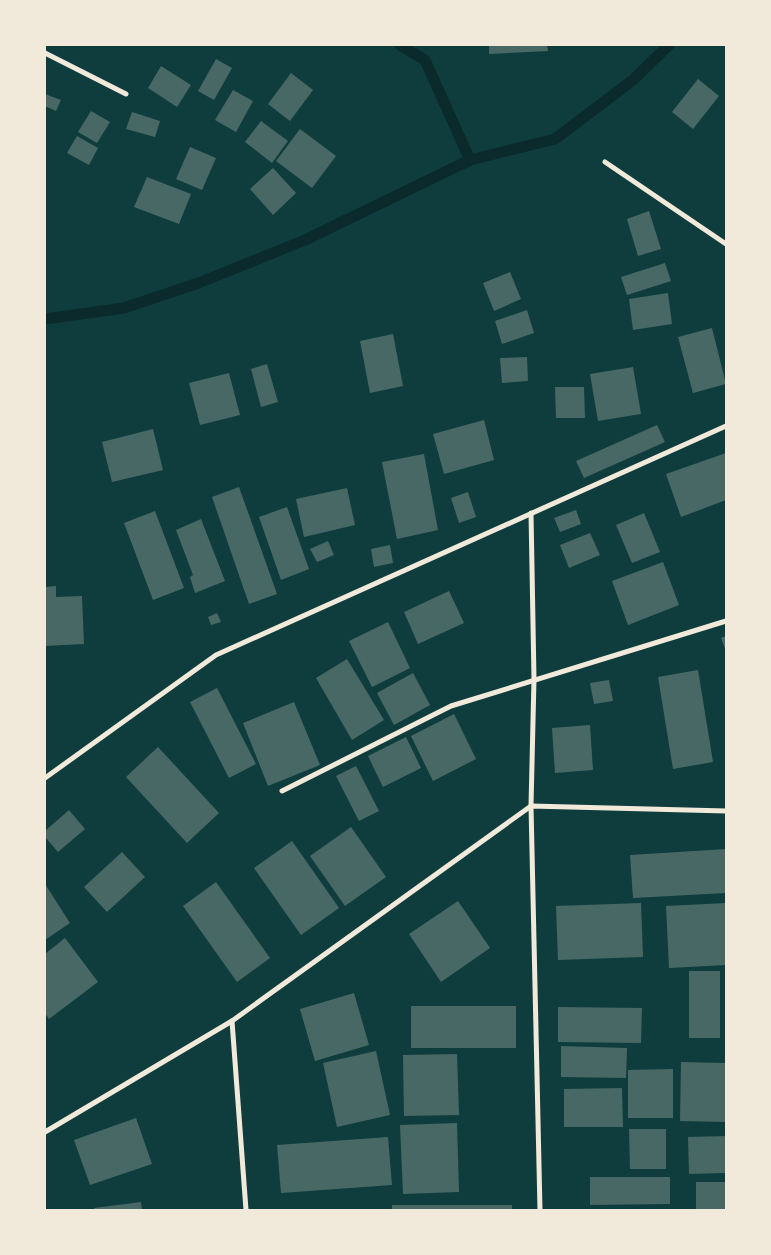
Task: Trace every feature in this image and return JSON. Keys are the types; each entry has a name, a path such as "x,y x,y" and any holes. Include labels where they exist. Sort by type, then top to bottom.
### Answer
{"street":[{"path":"45,53 126,94"},
{"path":"605,162 726,244"},
{"path":"45,778 216,655 726,426"},
{"path":"531,514 534,679 531,806 540,1210"},
{"path":"282,791 451,706 726,621"},
{"path":"45,1132 232,1020 531,806 726,811"},
{"path":"232,1020 246,1210"}],"building":[{"path":"489,45 547,45 548,51 489,54"},
{"path":"216,59 232,68 214,100 198,91"},
{"path":"161,66 191,85 177,107 148,88"},
{"path":"291,73 313,90 290,121 268,104"},
{"path":"698,79 719,96 693,129 672,112"},
{"path":"233,90 253,101 236,132 215,120"},
{"path":"45,94 61,100 56,111 45,106"},
{"path":"91,111 110,122 97,143 78,132"},
{"path":"132,112 160,121 155,137 126,129"},
{"path":"261,121 288,141 272,163 245,142"},
{"path":"300,129 336,156 312,188 276,161"},
{"path":"77,136 98,148 89,165 67,153"},
{"path":"190,147 216,158 202,190 176,179"},
{"path":"273,168 296,193 273,215 250,189"},
{"path":"147,177 191,194 179,224 134,207"},
{"path":"649,211 661,249 638,256 627,219"},
{"path":"665,263 671,281 627,295 621,277"},
{"path":"510,272 521,299 494,311 483,283"},
{"path":"668,293 672,324 633,330 629,299"},
{"path":"527,310 534,333 502,344 495,321"},
{"path":"712,328 726,384 693,393 678,337"},
{"path":"393,334 403,386 370,393 360,341"},
{"path":"527,357 528,381 502,383 500,358"},
{"path":"267,364 278,402 261,407 251,369"},
{"path":"633,367 641,414 598,421 590,374"},
{"path":"229,373 240,415 200,425 189,383"},
{"path":"555,387 584,387 585,418 556,418"},
{"path":"484,420 494,460 444,474 433,434"},
{"path":"657,425 665,442 584,478 576,461"},
{"path":"153,429 163,470 112,482 102,442"},
{"path":"726,453 726,500 681,517 666,474"},
{"path":"424,454 438,530 397,539 382,462"},
{"path":"239,487 277,594 249,604 212,497"},
{"path":"347,488 355,525 304,537 296,499"},
{"path":"468,492 476,517 459,523 451,498"},
{"path":"287,507 309,569 281,580 259,517"},
{"path":"576,510 581,524 560,532 554,518"},
{"path":"155,511 184,588 153,600 124,523"},
{"path":"644,513 660,552 632,563 616,525"},
{"path":"201,519 225,581 195,593 190,577 193,575 176,530"},
{"path":"590,533 600,555 569,568 560,545"},
{"path":"328,541 334,555 317,562 310,549"},
{"path":"390,545 393,563 374,567 371,549"},
{"path":"663,562 679,605 628,625 612,581"},
{"path":"56,586 56,597 82,596 84,644 45,646 45,587"},
{"path":"449,591 464,623 418,644 404,612"},
{"path":"217,613 221,622 211,625 208,617"},
{"path":"388,622 410,668 372,687 349,641"},
{"path":"726,636 726,651 721,638"},
{"path":"347,659 384,720 352,740 316,678"},
{"path":"698,670 713,762 673,769 658,677"},
{"path":"413,673 430,705 394,725 377,693"},
{"path":"609,680 613,701 594,704 590,683"},
{"path":"217,688 256,764 229,778 190,702"},
{"path":"294,702 320,765 268,786 243,723"},
{"path":"454,714 476,759 433,781 411,736"},
{"path":"590,725 593,770 555,773 552,728"},
{"path":"406,737 421,768 383,787 368,756"},
{"path":"158,747 219,813 187,843 126,777"},
{"path":"356,766 379,811 359,821 336,776"},
{"path":"69,810 85,829 58,852 45,837 45,831"},
{"path":"351,827 386,877 345,906 310,856"},
{"path":"292,841 339,908 301,935 254,868"},
{"path":"726,849 726,893 633,898 630,855"},
{"path":"122,852 145,877 107,912 84,887"},
{"path":"216,882 270,958 237,982 183,906"},
{"path":"45,884 70,923 45,940"},
{"path":"458,901 490,948 441,982 409,934"},
{"path":"641,903 643,957 558,960 556,906"},
{"path":"726,903 726,965 669,968 666,906"},
{"path":"65,938 98,982 49,1019 45,1013 45,954"},
{"path":"689,971 720,971 720,1038 689,1038"},
{"path":"354,993 369,1045 315,1061 300,1009"},
{"path":"411,1006 516,1006 516,1048 411,1048"},
{"path":"558,1007 642,1008 641,1043 558,1042"},
{"path":"561,1046 627,1048 626,1078 561,1077"},
{"path":"376,1051 390,1115 337,1127 323,1063"},
{"path":"457,1054 459,1115 404,1116 403,1055"},
{"path":"681,1062 726,1063 726,1122 680,1121"},
{"path":"673,1069 673,1118 628,1118 628,1070"},
{"path":"622,1088 623,1127 564,1127 564,1089"},
{"path":"136,1118 152,1164 90,1185 74,1140"},
{"path":"457,1123 459,1192 403,1194 400,1125"},
{"path":"629,1129 666,1129 666,1169 630,1169"},
{"path":"726,1136 726,1173 689,1174 688,1137"},
{"path":"388,1137 392,1185 281,1193 277,1145"},
{"path":"590,1177 670,1177 670,1204 590,1205"},
{"path":"696,1182 726,1182 726,1210 696,1210"},
{"path":"141,1202 142,1210 94,1210 94,1208"},
{"path":"392,1205 512,1205 512,1210 392,1210"}],"waterway":[{"path":"400,45 425,60 470,160"},
{"path":"45,319 124,308 201,282 305,240 470,160 555,139 633,80 669,45"}]}
